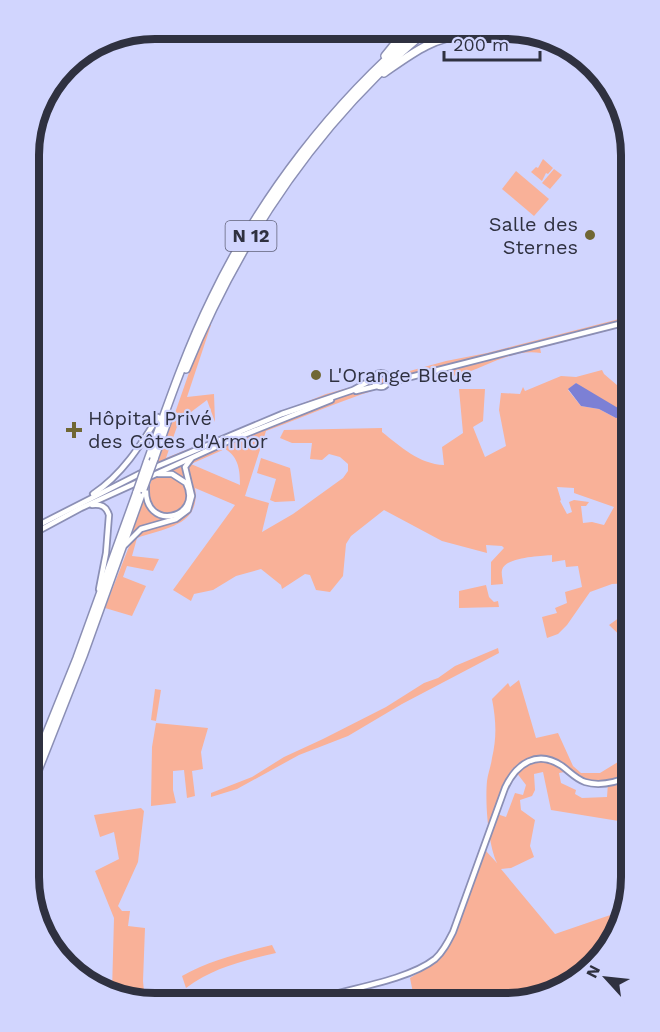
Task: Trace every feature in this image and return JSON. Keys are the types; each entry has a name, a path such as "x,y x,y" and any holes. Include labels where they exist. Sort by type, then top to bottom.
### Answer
{"highway":[{"path":"363,83 399,39"},
{"name":"N 12","path":"39,768 121,550 187,354 212,297 252,226 309,144 363,83 409,39"},
{"name":"N 12","path":"39,752 142,489 150,476 150,461 196,344 244,247 275,198 309,152 372,81 417,39"},
{"path":"372,81 437,39"},
{"path":"158,417 171,398"}],"main road":[{"path":"39,531 81,508 198,454 357,390 382,387 406,377 621,324"},
{"path":"39,525 148,470 256,425 353,390 379,373 406,377"},
{"path":"387,376 387,383"},
{"path":"373,379 377,386"},
{"path":"68,509 116,475 140,446 158,417"},
{"path":"234,439 235,436 256,425"},
{"path":"121,550 141,529 176,519 188,510 192,496 185,467 198,454"},
{"path":"142,489 148,505 158,514 173,516 181,513 186,506 189,493 184,480 172,474 150,476"},
{"name":"N 12","path":"81,508 99,505 105,507 109,515 105,562 93,614"},
{"path":"337,993 418,970 436,958 453,932 505,788 516,769 536,759 550,760 578,779 598,784 621,780"}],"shaded area":[{"path":"543,159 553,168 548,174 546,173 542,181 531,172 536,167 538,168"},
{"path":"554,169 562,175 550,189 542,183"},
{"path":"516,171 549,199 534,216 502,189"},
{"path":"621,319 621,327 540,348 541,353 520,353 458,375 420,380 419,378 380,388 266,431 245,496 269,503 262,532 293,514 343,478 348,471 348,464 340,457 329,454 322,460 310,459 312,443 292,443 280,438 284,430 382,428 382,432 411,454 426,462 444,465 442,447 463,433 459,389 485,389 483,421 473,427 485,457 506,446 499,410 501,393 520,394 523,387 525,391 561,376 576,377 602,370 621,388 621,584 612,584 590,592 558,634 547,638 542,617 557,613 555,608 567,603 565,592 582,587 578,566 566,567 565,560 552,562 552,555 524,558 505,566 502,570 503,584 491,585 491,562 504,548 502,546 486,545 487,553 442,541 384,510 351,536 346,544 343,576 330,592 316,590 310,575 305,574 282,589 281,585 261,569 236,576 213,590 194,594 191,601 173,590 235,505 195,488 195,501 186,518 169,528 137,538 132,556 159,559 153,571 127,566 123,577 146,586 132,616 105,608 135,536 131,533 191,367 209,324 211,325 187,397 214,394 215,422 207,400 180,418 166,458 326,394 446,361 487,353","holes":["576,383 616,418 599,409 581,406 568,390","225,449 236,460 240,485 191,464","557,487 574,488 574,493 614,507 604,525 592,522 583,523 581,506 586,506 589,502 574,500 569,502 572,512 567,514 560,501"]},
{"path":"261,458 290,468 295,501 270,500 276,479 257,473"},
{"path":"486,585 489,597 494,602 498,601 499,607 459,608 459,591"},
{"path":"621,616 621,636 609,625"},
{"path":"498,648 499,653 402,704 348,736 299,755 237,789 211,797 211,793 252,777 284,757 386,707 455,666"},
{"path":"519,680 536,738 558,733 573,766 581,773 600,773 621,760 621,821 551,810 543,772 534,774 535,790 532,796 520,800 521,810 535,820 530,846 534,857 511,868 501,869 555,934 615,914 596,948 576,948 576,968 542,987 512,993 413,993 410,978 440,959 455,934 486,851 497,863 489,834 486,800 495,736 492,699 508,683 510,687","holes":["513,768 526,785 523,795 515,793 506,817 494,813 504,783","570,771 585,779 608,783 607,797 582,798 575,794 576,790 561,783 559,773"]},
{"path":"155,689 161,690 156,721 151,720"},
{"path":"156,723 208,728 201,752 203,769 192,771 195,796 187,798 184,770 173,771 176,803 151,806 152,747"},
{"path":"141,808 144,811 138,862 118,906 122,911 130,911 128,926 145,928 144,992 112,984 114,918 95,871 119,859 114,832 100,837 94,815"},
{"path":"272,945 276,953 218,970 186,988 182,976 193,970 226,957"}],"water":[{"path":"576,383 621,410 620,417 616,418 599,409 581,406 568,389"}],"place":[{"name":"Salle des Sternes","path":"590,235"},
{"name":"L'Orange Bleue","path":"316,375"},
{"name":"Hôpital Privé des Côtes d'Armor","path":"74,430"}]}
